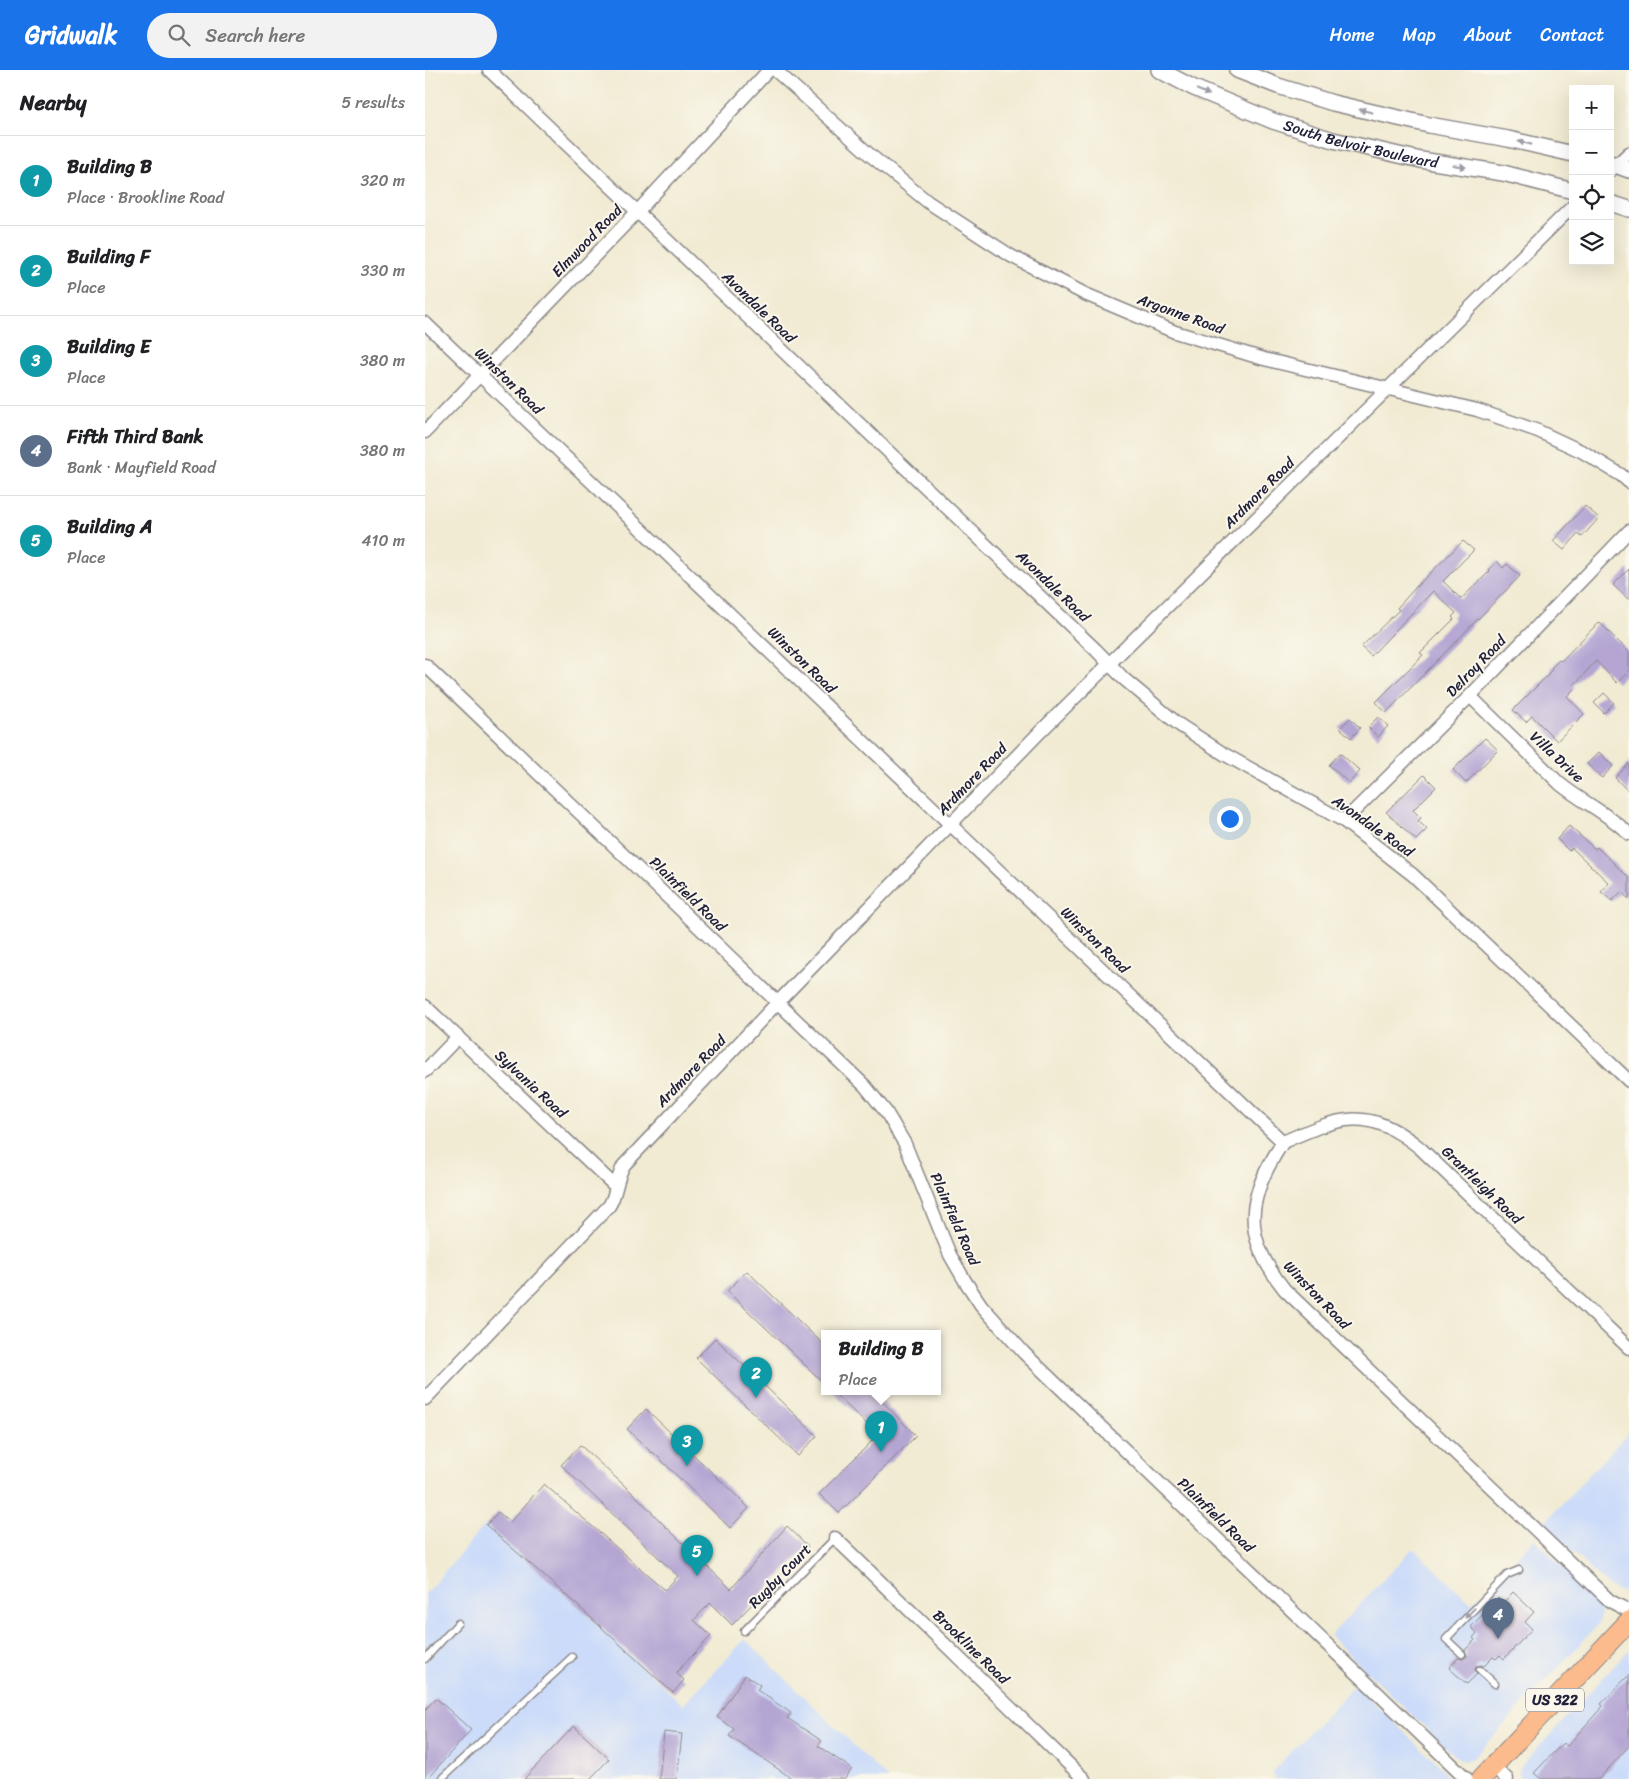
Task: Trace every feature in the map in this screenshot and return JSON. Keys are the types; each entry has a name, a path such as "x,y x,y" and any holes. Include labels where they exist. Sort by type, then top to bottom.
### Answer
{"main road":[{"name":"US 322","path":"1494,1775 1629,1621"}],"street":[{"name":"Avondale Road","path":"489,70 1143,696 1199,739 1344,821 1413,874 1629,1081"},
{"name":"Elmwood Road","path":"425,432 637,212 769,70"},
{"name":"Argonne Road","path":"775,70 869,155 928,202 1019,260 1085,294 1175,332 1264,359 1477,410 1538,431 1583,452 1629,482"},
{"name":"South Belvoir Boulevard","path":"1159,70 1194,88 1273,121 1333,140 1421,160 1503,173 1569,190"},
{"name":"South Belvoir Boulevard","path":"1237,70 1333,103 1429,125 1509,139 1569,153"},
{"path":"1617,167 1629,153"},
{"path":"1614,204 1629,209"},
{"name":"Ardmore Road","path":"425,1399 609,1206 624,1165 778,1002 950,824 1387,388 1569,210"},
{"name":"Winston Road","path":"425,323 1283,1142 1261,1180 1253,1222 1256,1242 1276,1279 1285,1290 1610,1601 1629,1612"},
{"name":"Delroy Road","path":"1344,821 1470,696 1629,531"},
{"name":"Plainfield Road","path":"425,665 865,1086 886,1112 905,1144 950,1255 981,1305 1024,1353 1467,1779"},
{"name":"Villa Drive","path":"1470,696 1560,784 1629,834"},
{"name":"Sylvania Road","path":"425,1006 615,1186"},
{"path":"425,1071 457,1037"},
{"name":"Grantleigh Road","path":"1283,1142 1332,1122 1345,1120 1368,1121 1395,1130 1420,1148 1629,1348"},
{"name":"Brookline Road","path":"835,1538 1084,1779"}],"lane":[{"name":"Rugby Court","path":"744,1631 835,1538"},
{"path":"1462,1654 1446,1639 1507,1575 1519,1570"},
{"path":"425,1659 458,1622"},
{"path":"441,1779 572,1657"},
{"path":"1480,1670 1495,1684"}],"shaded area":[{"path":"1629,1432 1629,1590 1619,1591 1607,1585 1543,1524"},
{"path":"485,1525 577,1605 683,1705 745,1639 888,1779 425,1779 425,1594"},
{"path":"1534,1539 1595,1599 1601,1610 1600,1621 1473,1758 1464,1761 1455,1756 1330,1636 1413,1548 1472,1604"},
{"path":"1629,1650 1629,1779 1521,1779 1519,1771 1522,1765"},
{"path":"1355,1685 1444,1770 1449,1779 1274,1779 1276,1776 1272,1772"}],"building":[{"path":"1585,506 1599,518 1582,537 1578,534 1564,550 1553,541"},
{"path":"1463,541 1474,550 1443,581 1461,599 1490,571 1497,561 1503,568 1507,564 1520,576 1386,713 1376,702 1423,655 1420,653 1454,619 1452,617 1456,613 1433,591 1371,656 1361,647 1399,610 1397,608 1416,587"},
{"path":"1629,569 1629,600 1613,585"},
{"path":"1599,622 1629,652 1629,671 1617,683 1596,661 1573,686 1575,688 1567,696 1584,714 1557,741 1532,716 1526,722 1513,710 1549,674 1552,670 1551,668 1559,660 1561,661"},
{"path":"1604,693 1614,703 1604,713 1594,703"},
{"path":"1378,717 1388,726 1378,737 1368,727"},
{"path":"1350,718 1360,728 1351,738 1340,728"},
{"path":"1485,738 1498,750 1466,783 1453,770"},
{"path":"1599,752 1613,766 1602,778 1587,764"},
{"path":"1340,753 1360,771 1349,783 1329,765"},
{"path":"1629,763 1629,792 1615,778"},
{"path":"1424,775 1436,787 1413,810 1421,818 1418,821 1427,829 1416,840 1386,812"},
{"path":"1569,826 1595,849 1597,847 1629,878 1629,899 1621,892 1612,901 1601,892 1609,883 1572,848 1569,851 1557,839"},
{"path":"747,1271 821,1342 821,1380 727,1291"},
{"path":"715,1338 817,1436 798,1456 696,1358"},
{"path":"836,1395 876,1395 916,1436 839,1513 819,1494 878,1435"},
{"path":"646,1409 749,1508 730,1528 627,1429"},
{"path":"580,1445 639,1499 731,1589 787,1526 808,1546 732,1625 710,1603 694,1620 711,1636 676,1673 684,1680 673,1693 486,1525 498,1512 510,1522 544,1484 665,1590 678,1576 561,1465"},
{"path":"1513,1592 1534,1612 1525,1622 1532,1629 1504,1659 1500,1655 1496,1659 1493,1657 1484,1666 1477,1666 1475,1669 1477,1674 1467,1684 1449,1668 1458,1658 1463,1659 1467,1656 1465,1650 1475,1640 1473,1638 1477,1633 1471,1627 1498,1598 1503,1603"},
{"path":"745,1675 760,1685 757,1690 791,1713 787,1718 822,1741 818,1746 852,1769 845,1779 793,1779 729,1736 734,1729 717,1717"},
{"path":"1629,1675 1629,1746 1599,1779 1541,1779 1534,1773 1563,1743 1567,1746 1603,1706 1601,1704"},
{"path":"436,1698 471,1730 425,1779 425,1710"},
{"path":"574,1726 609,1759 590,1779 524,1779"},
{"path":"664,1732 682,1734 677,1779 659,1779"}],"place":[{"name":"Building F","path":"756,1398"},
{"name":"Building B","path":"881,1452"},
{"name":"Building E","path":"687,1466"},
{"name":"Building A","path":"697,1576"},
{"name":"Fifth Third Bank","path":"1498,1639"}]}
